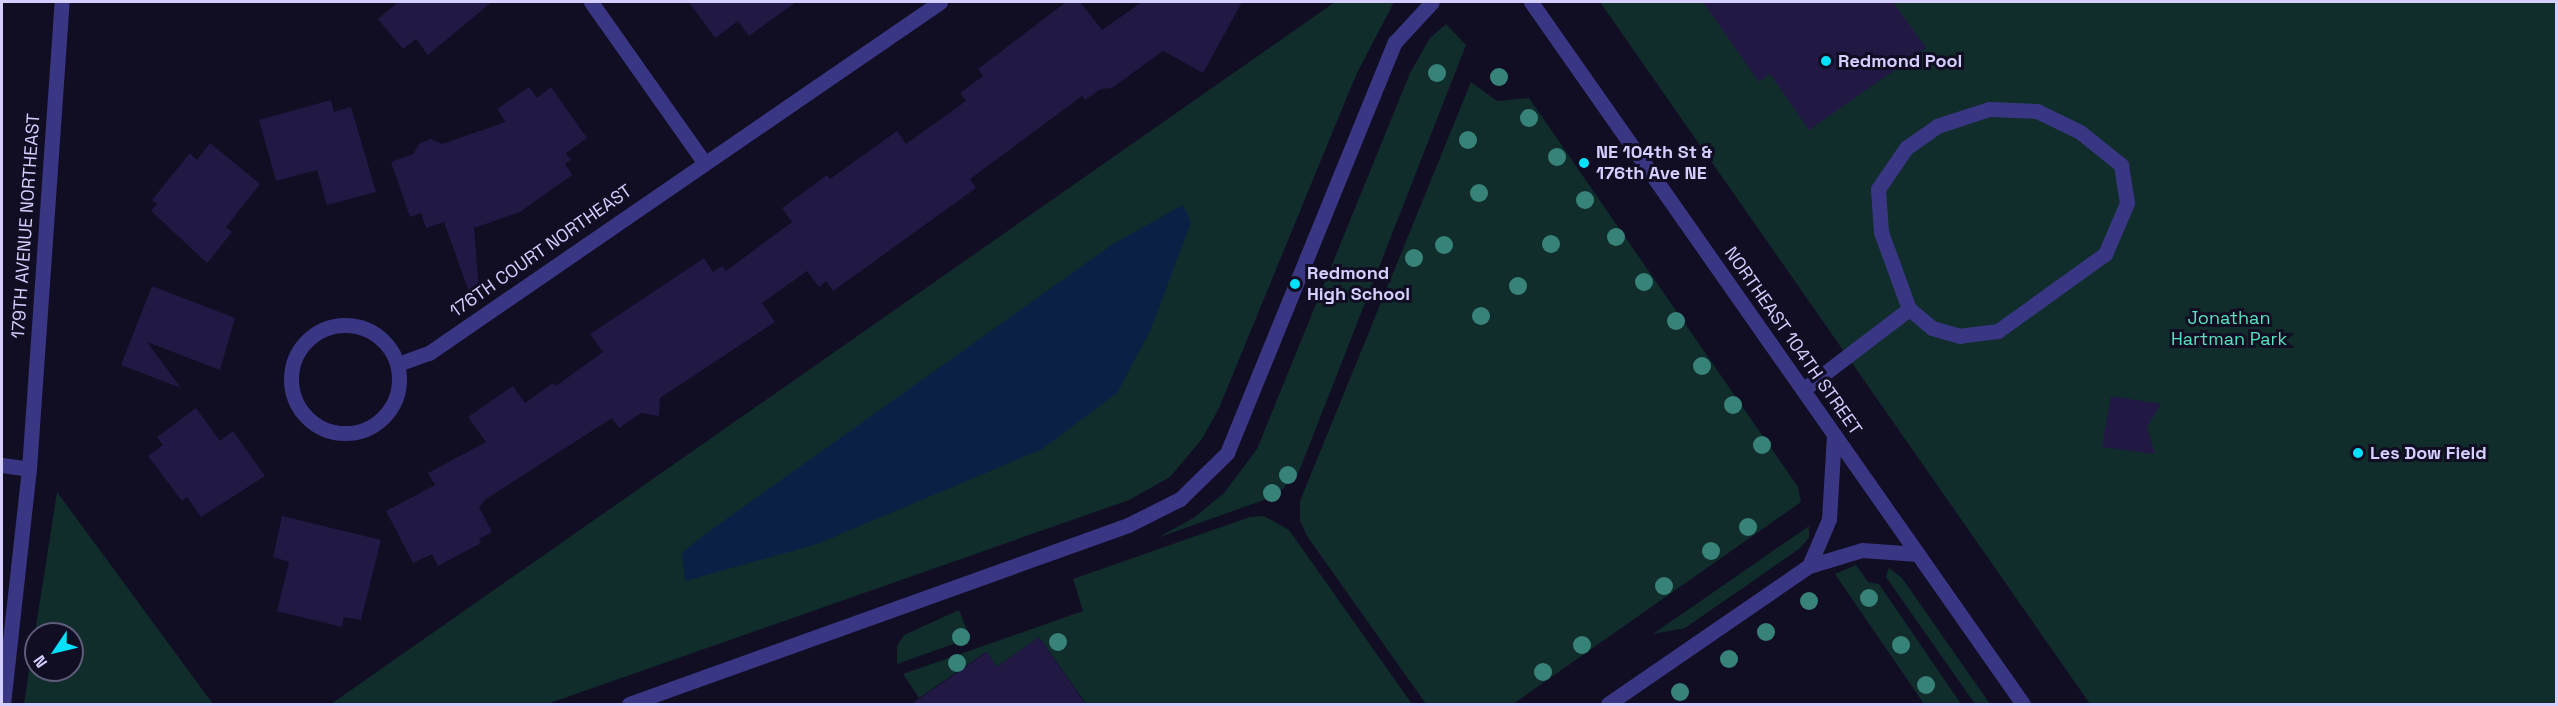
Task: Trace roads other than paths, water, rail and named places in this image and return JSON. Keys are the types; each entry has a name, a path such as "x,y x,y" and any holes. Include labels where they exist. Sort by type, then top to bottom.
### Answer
{"street":[{"name":"179TH AVENUE NORTHEAST","path":"3,705 29,469 62,2"},
{"path":"591,2 703,161"},
{"name":"176TH COURT NORTHEAST","path":"398,364 429,353 703,161 940,2"},
{"path":"629,705 658,700 1128,525 1180,499 1227,453 1395,42 1432,2"},
{"name":"NORTHEAST 104TH STREET","path":"1531,2 2023,705"},
{"path":"1989,109 2037,111 2080,132 2121,165 2127,203 2105,254 1998,331 1960,336 1932,328 1909,309 1881,232 1878,189 1906,148 1937,126 1989,109"},
{"path":"1804,389 1909,309"},
{"path":"361,326 390,348 398,364 400,381 388,414 359,432 324,429 310,420 292,389 297,353 324,328 361,326"},
{"path":"1809,566 1829,519 1834,434"},
{"path":"2,465 29,469"},
{"path":"1608,705 1809,566 1862,550 1918,554"}],"water":[{"path":"1183,205 1191,222 1151,329 1117,393 1042,449 817,544 685,581 682,553 704,535 1113,244"}],"place":[{"name":"Redmond Pool","path":"1826,61"},
{"name":"NE 104th St & 176th Ave NE","path":"1584,163"},
{"name":"Redmond High School","path":"1295,284"},
{"name":"Les Dow Field","path":"2358,453"}],"park label":[{"name":"Jonathan Hartman Park","path":"2229,329"}]}
